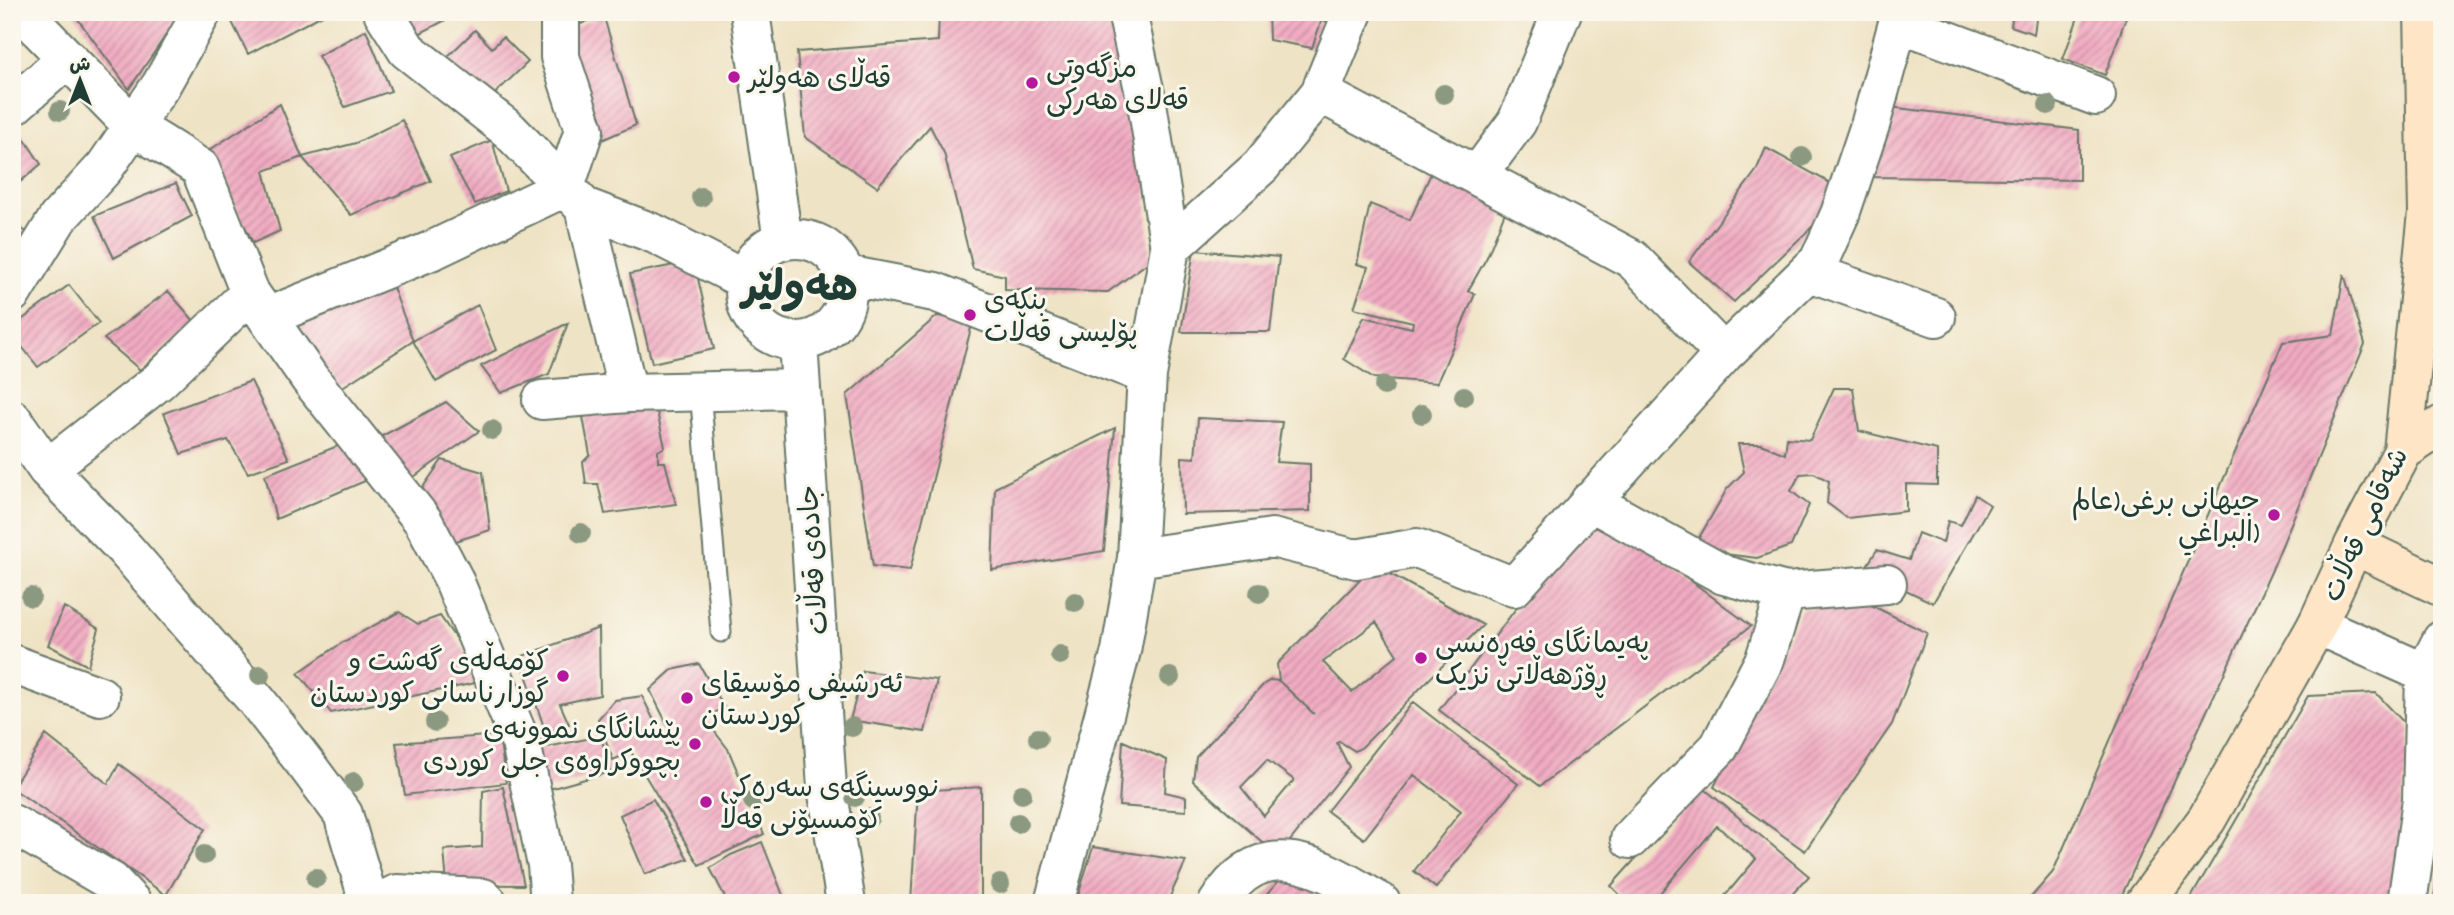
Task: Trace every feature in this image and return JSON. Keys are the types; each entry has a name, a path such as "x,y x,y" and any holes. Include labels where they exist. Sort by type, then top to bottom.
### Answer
{"main road":[{"name":"شەقامی قەڵات","path":"2145,903 2207,819 2317,625 2354,545 2403,451 2428,213 2424,12"},
{"path":"2403,451 2442,425"},
{"path":"2354,545 2442,587"}],"street":[{"path":"22,12 133,126 200,168 259,305 310,379 423,521 453,578 521,744 547,864 550,903"},
{"path":"12,293 58,218 105,167 161,85 202,12"},
{"path":"383,12 407,50 509,130 575,197 745,280"},
{"path":"560,12 560,57 584,130 575,197 628,393"},
{"path":"750,12 783,241"},
{"path":"1054,903 1121,651 1137,558 1147,375 1170,248 1147,103 1127,12"},
{"path":"1170,248 1261,166 1320,93 1353,12"},
{"path":"1477,176 1517,122 1562,12"},
{"path":"1137,558 1272,538 1356,559 1417,548 1514,587 1724,354 1819,261 1840,214 1871,122 1899,17 2096,96"},
{"path":"12,107 67,59"},
{"path":"1320,93 1632,259 1724,354"},
{"path":"47,469 259,305 433,250 575,197"},
{"path":"783,241 815,242 828,250 846,275 848,291 838,321 813,339 798,342 782,340 757,323 748,310 745,280 759,255 783,241"},
{"path":"1809,271 1936,317"},
{"path":"846,275 935,292 1147,375"},
{"name":"جادەی قەڵات","path":"798,342 827,788 846,903"},
{"path":"542,400 628,393 801,389"},
{"path":"12,419 47,469 125,549 256,699 343,814 366,892 363,903"},
{"path":"1590,501 1724,575 1786,592 1887,584"},
{"path":"1630,839 1719,747 1765,659 1786,592"},
{"path":"2317,625 2433,657 2422,800 2407,903"},
{"path":"12,664 100,696"},
{"path":"12,824 112,881 132,903"},
{"path":"1218,903 1252,867 1300,861 1337,876 1381,903"},
{"path":"378,903 397,894 483,898 488,903"}],"lane":[{"path":"700,391 722,632"}],"building":[{"path":"80,12 171,12 177,19 129,89 75,15"},
{"path":"227,12 328,12 248,54"},
{"path":"403,12 461,12 417,35"},
{"path":"939,12 1113,12 1144,145 1150,261 1108,292 1005,290 1005,276 973,269 944,153 930,126 877,187 805,137 797,52 938,41"},
{"path":"1268,12 1346,12 1338,29 1322,19 1312,48 1269,40"},
{"path":"1968,12 1987,12 1985,19"},
{"path":"2013,12 2037,12 2034,34 2011,26"},
{"path":"2080,12 2128,12 2105,75 2063,59"},
{"path":"603,14 636,125 595,143 565,31"},
{"path":"366,30 391,91 345,107 318,56"},
{"path":"475,30 492,48 503,37 528,62 482,106 440,64"},
{"path":"280,104 302,157 264,171 280,231 253,243 208,151"},
{"path":"1889,107 2079,130 2079,180 1874,177"},
{"path":"402,120 431,181 351,215 302,157 356,143"},
{"path":"16,126 41,164 12,189 12,128"},
{"path":"492,140 506,191 475,204 450,158"},
{"path":"1766,148 1832,184 1818,221 1734,302 1689,262 1756,171"},
{"path":"1432,171 1507,207 1487,257 1468,291 1475,294 1437,383 1374,378 1344,359 1364,317 1412,328 1413,322 1354,308 1368,267 1357,264 1370,204 1410,220"},
{"path":"176,183 192,216 114,258 94,216"},
{"path":"12,222 28,233 12,247"},
{"path":"1194,250 1279,257 1270,332 1181,332"},
{"path":"694,261 714,349 652,363 630,274"},
{"path":"2344,274 2365,344 2271,572 2122,895 2115,903 2026,903 2053,872 2283,342 2333,335"},
{"path":"389,277 413,341 341,388 303,342 286,315"},
{"path":"69,285 99,323 38,367 12,334 12,327"},
{"path":"168,291 195,322 140,370 104,339"},
{"path":"478,305 496,350 436,382 413,341"},
{"path":"937,316 973,320 910,570 873,566 847,395"},
{"path":"568,323 549,374 501,393 481,366"},
{"path":"251,381 289,459 248,473 228,440 181,454 164,413"},
{"path":"1834,388 1853,388 1859,431 1937,450 1937,485 1906,484 1906,511 1847,518 1827,503 1829,481 1814,473 1800,474 1791,491 1809,505 1791,546 1757,558 1692,550 1727,489 1744,472 1738,444 1761,444 1785,454 1787,438 1810,440"},
{"path":"654,399 665,447 658,451 658,462 665,462 676,504 605,514 598,484 586,484 583,462 590,455 583,417"},
{"path":"446,402 479,431 408,481 382,436"},
{"path":"1198,418 1282,422 1276,462 1310,464 1310,511 1183,514 1182,457 1195,458"},
{"path":"1115,428 1104,551 992,570 995,488"},
{"path":"350,441 372,478 276,519 265,475"},
{"path":"442,460 483,472 490,530 450,543 421,490"},
{"path":"1975,495 1990,505 1933,603 1864,570 1877,550 1909,560 1918,533 1943,543 1948,521 1961,525"},
{"path":"1593,507 1751,626 1540,786 1439,710"},
{"path":"1374,565 1483,625 1362,747 1355,751 1339,741 1337,743 1349,767 1278,856 1193,781 1196,757 1264,684 1271,680 1279,681 1277,664","holes":["1376,622 1397,655 1352,692 1323,662","1267,760 1294,780 1264,816 1241,787"]},
{"path":"1861,600 1927,633 1892,724 1805,851 1714,787 1801,609"},
{"path":"64,607 99,629 88,666 48,645"},
{"path":"399,612 418,624 440,616 485,681 331,713 298,673 343,642"},
{"name":"کۆمەڵەی گەشت و گوزارناسانی کوردستان","path":"599,628 600,695 560,704 569,724 546,733 520,657"},
{"path":"699,664 724,707 705,719 728,749 764,834 699,865 631,752 613,760 598,719 615,700 642,696 663,739 673,736 650,690 672,670"},
{"path":"863,671 937,680 925,732 850,720"},
{"path":"2376,693 2410,729 2392,903 2188,903 2308,696"},
{"path":"1413,702 1518,784 1436,888 1414,871 1461,811 1414,775 1364,839 1327,811"},
{"path":"46,735 108,784 119,764 205,829 166,895 12,788"},
{"path":"499,735 506,783 405,795 396,743"},
{"path":"601,736 610,772 546,790 533,750"},
{"path":"1123,741 1167,760 1165,792 1186,797 1186,811 1119,806"},
{"path":"1701,786 1809,876 1784,903 1719,903 1756,859 1717,826 1654,900 1657,903 1628,903 1611,886"},
{"path":"503,787 524,885 447,884 444,850 482,847 483,791"},
{"path":"981,787 981,903 911,902 918,791"},
{"path":"653,799 688,859 645,874 620,815"},
{"path":"762,842 786,903 728,903 710,868 731,855"},
{"path":"1093,847 1186,861 1167,903 1076,903"},
{"path":"1294,864 1344,903 1259,903"},
{"path":"2437,879 2442,880 2442,903 2433,903"}],"place":[{"name":"قەڵای هەولێر","path":"734,77"},
{"name":"مزگەوتی قەلای هەرکی","path":"1032,83"},
{"name":"بنکەی پۆلیسی قەڵات","path":"970,315"},
{"name":"جیهانی برغی(عالم البراغي)","path":"2274,515"},
{"name":"پەیمانگای فەڕەنسی ڕۆژهەڵاتی نزیک","path":"1421,658"},
{"name":"کۆمەڵەی گەشت و گوزارناسانی کوردستان","path":"563,676"},
{"name":"ئەرشیفی مۆسیقای کوردستان","path":"687,698"},
{"name":"پێشانگای نموونەی بچووکراوەی جلی کوردی","path":"695,744"},
{"name":"نووسینگەی سەرەکی کۆمسیۆنی قەڵا","path":"706,802"}],"district":[{"name":"ھەولێر","path":"800,285"}]}
